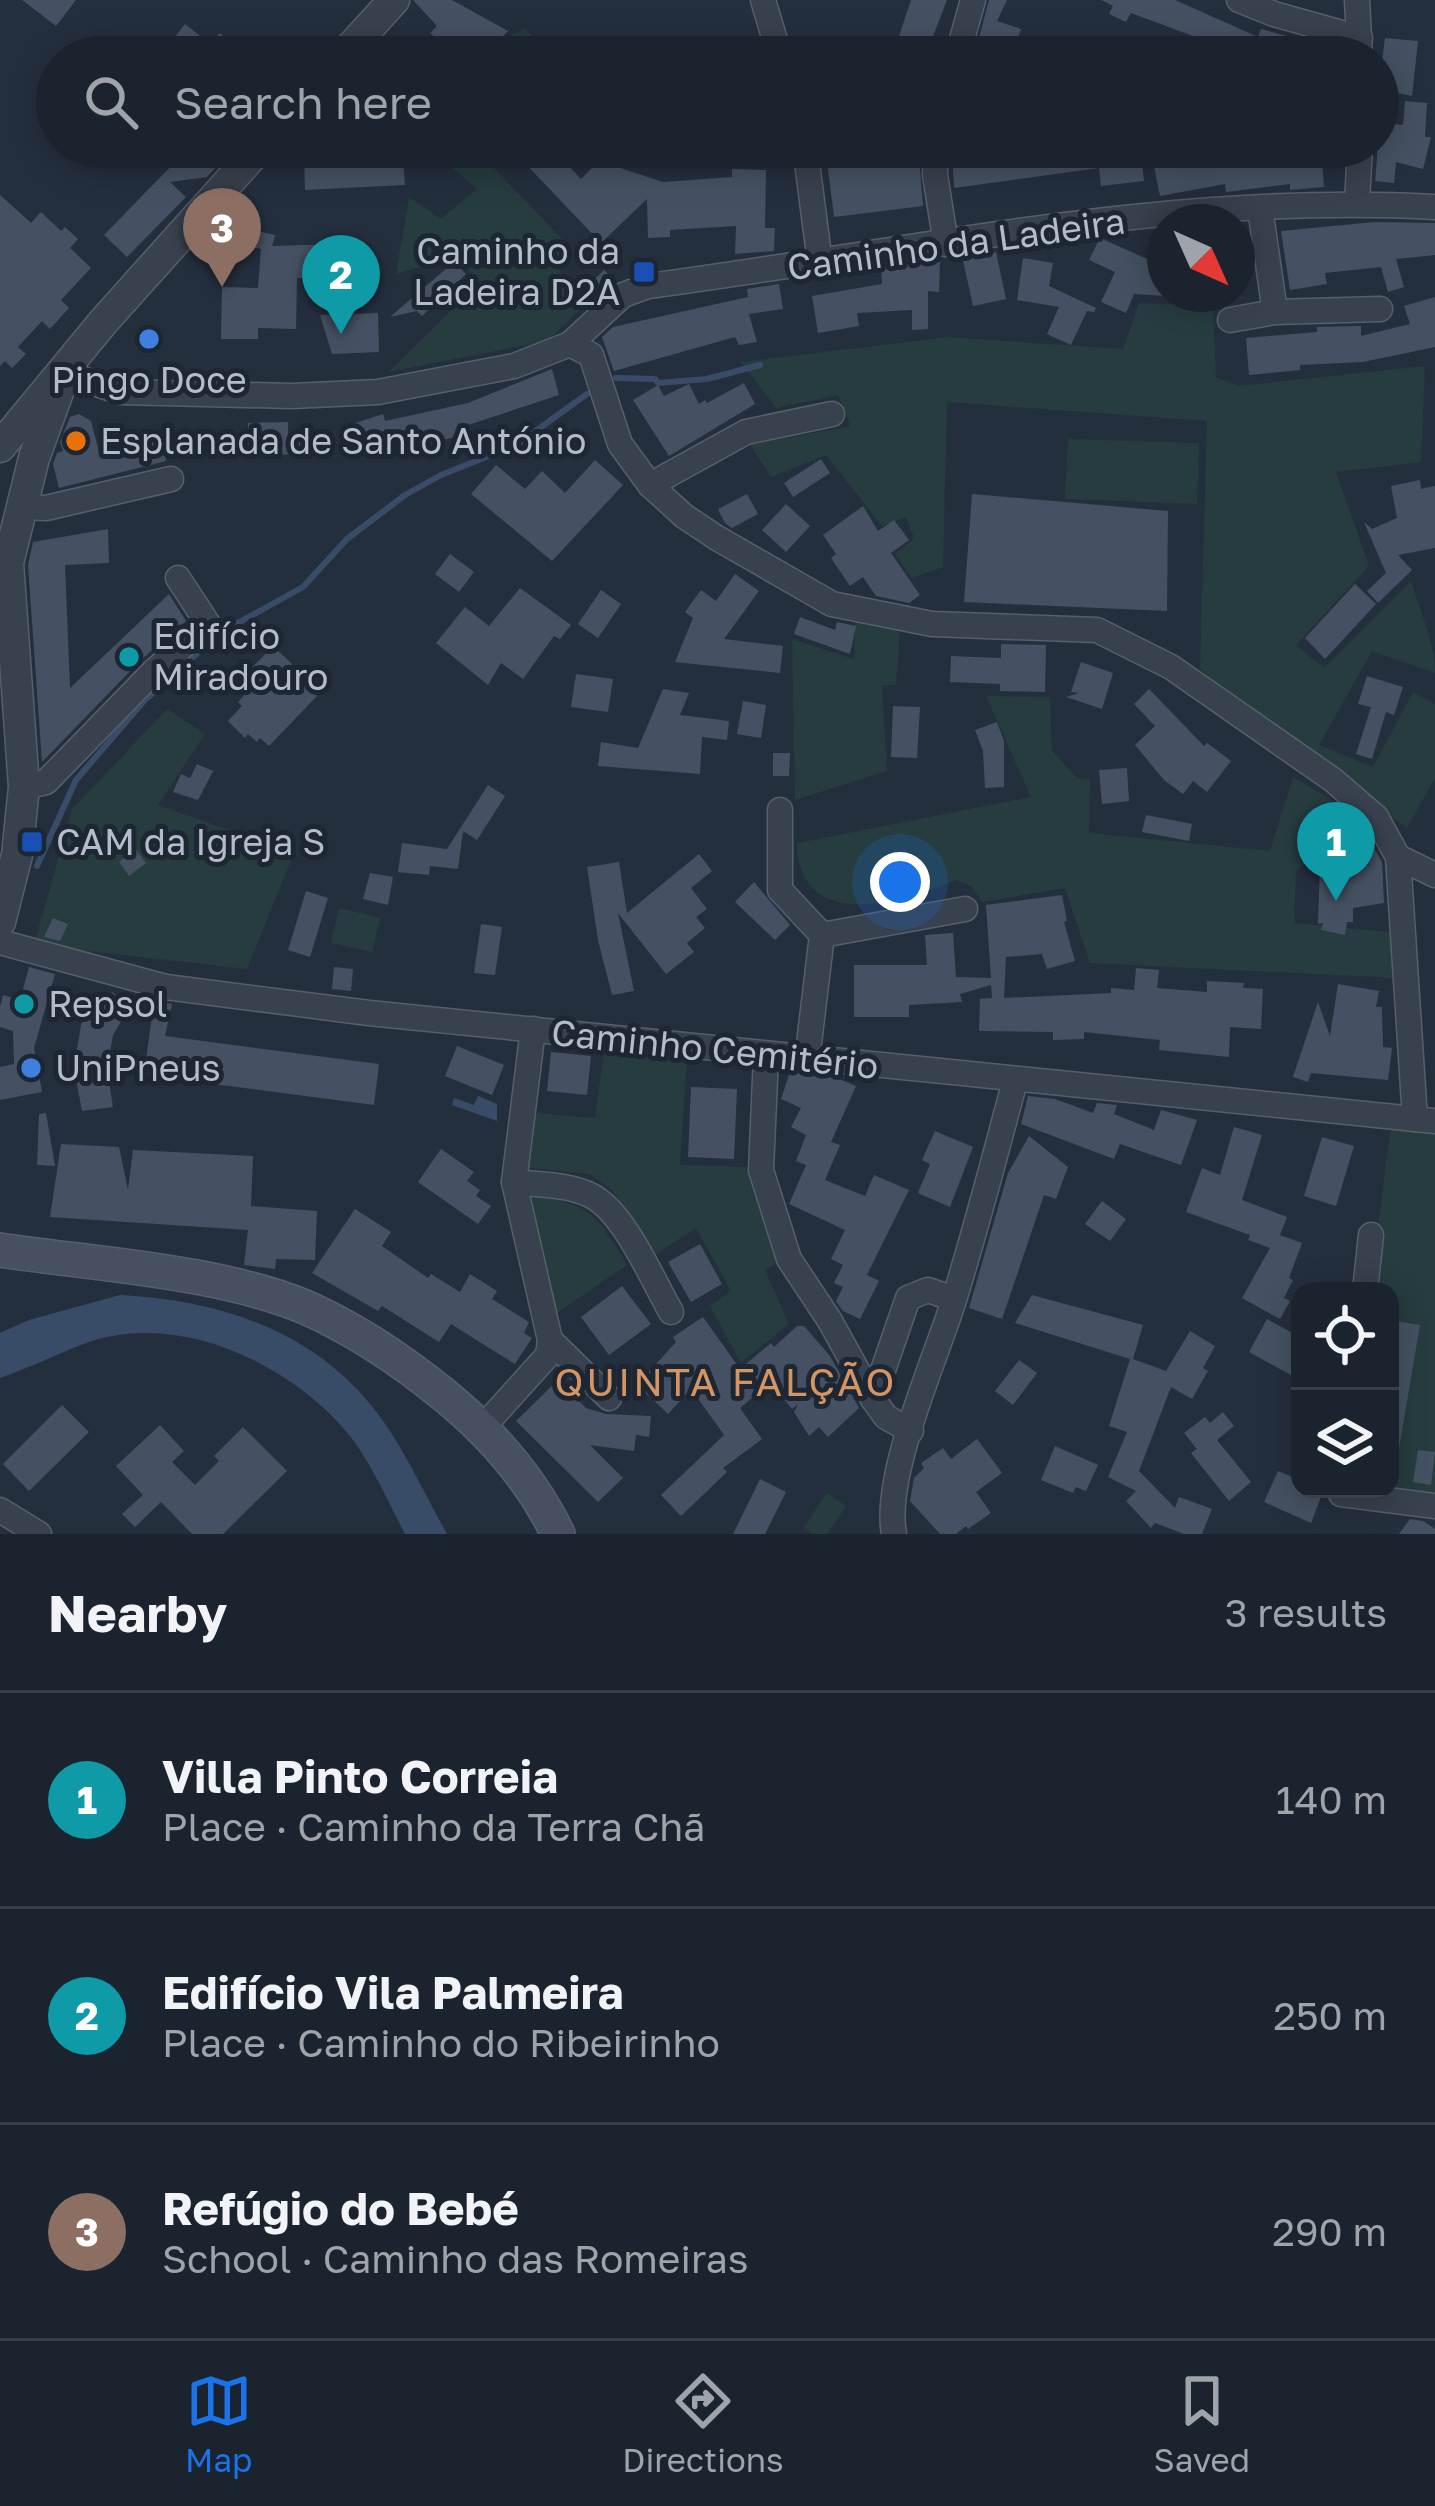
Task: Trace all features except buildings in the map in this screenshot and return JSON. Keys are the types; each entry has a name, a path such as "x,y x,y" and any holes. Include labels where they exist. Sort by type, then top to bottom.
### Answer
{"main road":[{"path":"0,1250 202,1279 303,1306 398,1357 483,1427 506,1453 558,1534"}],"street":[{"path":"361,36 394,0"},
{"path":"763,0 774,36"},
{"path":"963,36 974,0"},
{"path":"1239,0 1330,36"},
{"path":"1357,0 1359,36"},
{"path":"0,447 104,321 241,168"},
{"path":"808,168 820,263"},
{"path":"934,168 946,244"},
{"path":"1357,202 1359,168"},
{"name":"Caminho da Ladeira","path":"570,344 606,308 635,289 1102,221 1357,202 1435,207"},
{"path":"1260,208 1275,312"},
{"path":"1231,320 1275,312 1380,309"},
{"path":"64,373 120,392 292,396 378,392 514,366 570,344 591,355 620,444 650,485 684,516 832,604 932,624 1097,630 1123,640 1171,667 1333,780 1376,817 1398,856 1425,1120"},
{"path":"2,908 17,855 24,787 7,582 21,507 64,373"},
{"path":"650,485 746,432 832,414"},
{"path":"21,507 46,508 171,479"},
{"path":"24,787 46,782 153,672 208,624 178,578"},
{"path":"781,810 780,890 822,935 807,1060"},
{"path":"1398,856 1435,875"},
{"path":"822,935 964,909"},
{"name":"Caminho Cemitério","path":"0,942 166,987 369,1013 1425,1120"},
{"path":"483,1427 543,1365 550,1340 514,1182 533,1029"},
{"path":"766,1056 761,1170 789,1259 873,1400 886,1417 911,1431"},
{"path":"894,1534 891,1495 954,1299 1016,1081"},
{"path":"514,1182 586,1193 605,1204 671,1312"},
{"path":"1366,1282 1371,1235"},
{"path":"873,1400 908,1298 928,1290 954,1299"},
{"path":"550,1340 609,1398"},
{"path":"1372,1498 1435,1506"},
{"path":"0,1510 39,1534"}],"green space":[{"path":"453,168 494,168 572,249 554,265 589,301 547,341 389,372 480,282 455,256 396,274 409,197 441,219 477,189"},
{"path":"1139,303 1147,303 1147,312 1213,312 1216,377 1237,386 1425,366 1421,462 1336,472 1369,566 1296,645 1324,668 1411,581 1430,638 1435,673 1372,651 1319,745 1373,767 1413,692 1435,704 1435,778 1407,828 1240,705 1200,669 1207,421 947,402 943,567 911,578 895,554 914,538 906,517 882,526 826,455 771,477 750,445 850,426 838,395 776,408 741,362 947,337 1123,349"},
{"path":"1068,439 1199,443 1197,504 1065,499"},
{"path":"855,619 900,632 896,685 882,685 887,771 795,800 792,639 854,659"},
{"path":"986,696 1050,697 1052,751 1077,778 1090,779 1089,833 1270,851 1293,777 1356,814 1296,872 1294,923 1391,932 1395,978 1090,963 1065,888 982,902 971,886 956,880 908,897 857,904 834,901 815,890 802,872 797,843 1031,797"},
{"path":"167,709 205,734 158,805 294,853 247,969 34,945 72,809"},
{"path":"339,908 380,918 372,952 331,943"},
{"path":"605,1043 687,1058 680,1165 749,1167 777,1263 765,1270 789,1324 741,1363 710,1306 731,1291 696,1228 655,1255 612,1190 590,1174 520,1167 526,1112 595,1118"},
{"path":"1391,1125 1435,1130 1435,1493 1399,1490 1399,1282 1371,1282"},
{"path":"520,1193 586,1211 627,1265 557,1313"},
{"path":"827,1493 846,1506 827,1534 813,1534 804,1527"}],"water":[{"path":"478,1096 497,1104 497,1121 452,1105 454,1098 474,1105"},
{"path":"120,1295 229,1313 263,1325 326,1361 388,1428 447,1534 405,1534 345,1430 292,1383 227,1349 156,1333 121,1335 86,1343 0,1378 0,1333 29,1320"}],"waterway":[{"path":"616,378 655,379 658,383 707,379 760,365"},
{"path":"37,866 76,780 144,701 220,633 303,587 347,539 405,495 516,445 587,394"}],"place":[{"name":"Caminho da Ladeira D2A","path":"644,272"},
{"name":"Refúgio do Bebé","path":"222,287"},
{"name":"Edifício Vila Palmeira","path":"341,334"},
{"name":"Pingo Doce","path":"149,339"},
{"name":"Esplanada de Santo António","path":"76,441"},
{"name":"Edifício Miradouro","path":"129,657"},
{"name":"CAM da Igreja S","path":"32,842"},
{"name":"Villa Pinto Correia","path":"1336,901"},
{"name":"Repsol","path":"24,1004"},
{"name":"UniPneus","path":"31,1068"}],"district":[{"name":"QUINTA FALÇÃO","path":"726,1382"}]}
